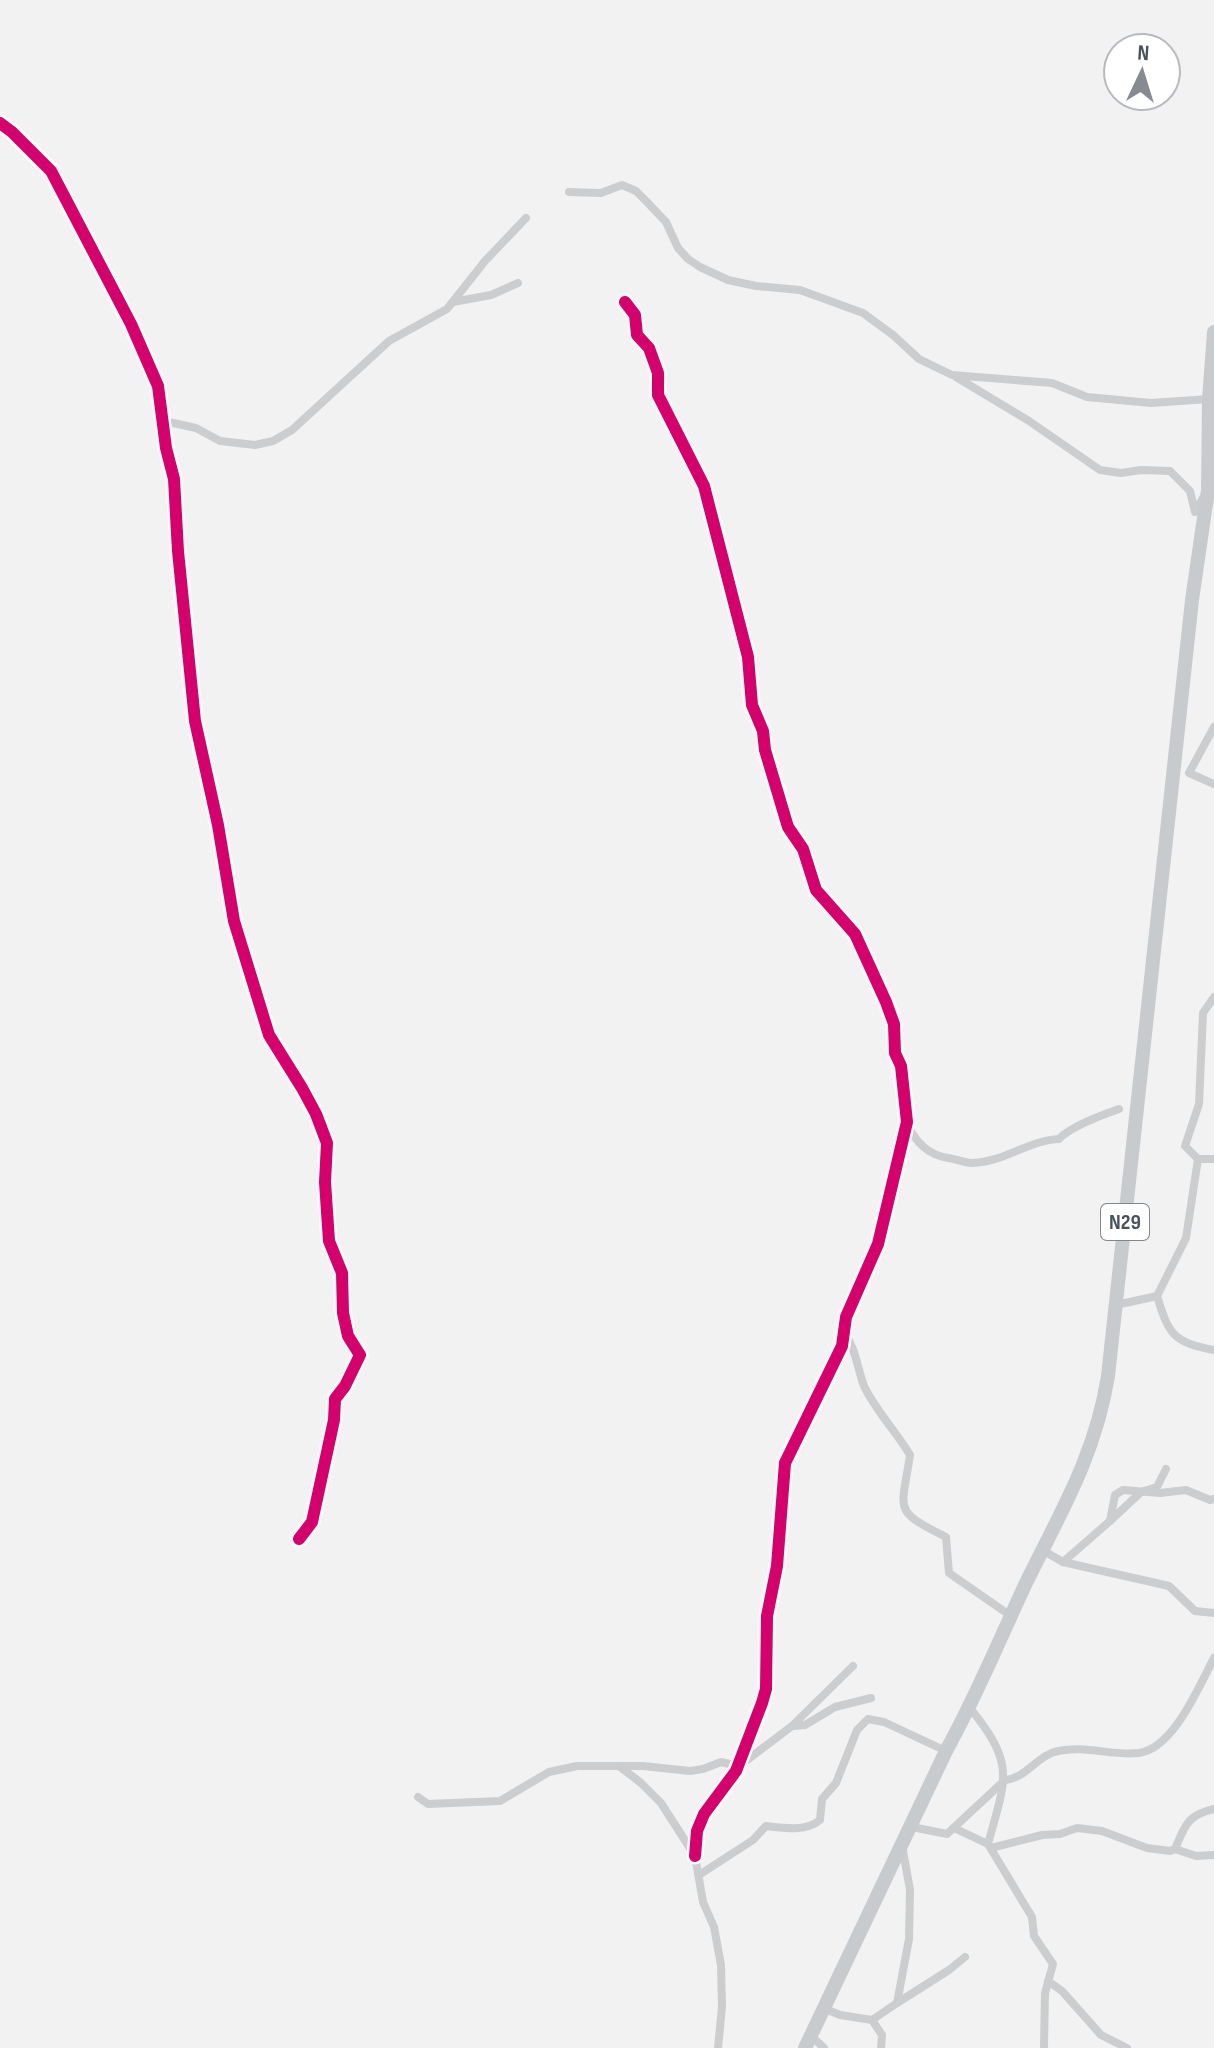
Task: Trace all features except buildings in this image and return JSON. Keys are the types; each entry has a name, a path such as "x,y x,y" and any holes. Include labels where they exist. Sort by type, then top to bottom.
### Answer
{"main road":[{"name":"N29","path":"808,2042 1081,1474 1102,1414 1192,600 1208,490 1209,399 1214,332"}],"street":[{"path":"0,123 51,171 158,386 166,448 174,479 195,721 218,825 234,921 269,1035 316,1114 327,1143 325,1182 329,1241 342,1273 343,1313 348,1336 360,1355 335,1399 334,1420 312,1522 299,1539"},
{"path":"569,192 601,193 622,185 636,191 666,222 678,248 700,267 728,280 800,290 863,313 919,359 1029,421 1100,470 1121,473 1170,471 1190,491 1195,512 1208,490"},
{"path":"164,421 196,428 220,441 255,445 273,441 292,430 389,341 444,312 485,261 526,218"},
{"path":"453,302 480,298 518,283"},
{"path":"625,302 635,315 637,335 649,348 658,373 658,395 704,486 748,657 752,705 763,731 769,766 788,827 803,849 816,890 855,934 894,1024 895,1053 901,1066 907,1122 878,1244 846,1317 842,1346 785,1463 777,1566 767,1616 766,1689 738,1766 704,1814 697,1831 695,1856 703,1902 714,1927 721,1965 722,2007 718,2048"},
{"path":"952,375 1052,383 1087,397 1151,403 1209,399"},
{"path":"1172,784 1189,773 1214,727"},
{"path":"1189,773 1214,784"},
{"path":"1214,997 1203,1013 1199,1104 1185,1146 1198,1159 1214,1159"},
{"path":"907,1122 922,1146 933,1155 974,1163 1047,1139 1059,1139 1064,1133 1119,1109"},
{"path":"1198,1159 1186,1238 1157,1296 1165,1323 1183,1344 1214,1350"},
{"path":"1116,1305 1157,1296"},
{"path":"844,1332 852,1343 865,1387 910,1455 901,1494 910,1516 913,1521 946,1537 949,1573 1011,1616"},
{"path":"1063,1562 1141,1492 1157,1487 1166,1469"},
{"path":"1110,1521 1115,1495 1123,1490 1186,1490 1214,1499"},
{"path":"1042,1550 1063,1562 1169,1586 1195,1611 1214,1613"},
{"path":"912,1827 947,1834 1005,1780 1016,1779 1049,1753 1062,1750 1140,1753 1156,1745 1169,1734 1185,1712 1214,1658"},
{"path":"418,1797 428,1804 500,1801 549,1772 577,1766 690,1771 721,1762 738,1766 792,1726 853,1666"},
{"path":"792,1726 820,1719 835,1707 871,1698"},
{"path":"970,1708 998,1746 1005,1780 989,1846"},
{"path":"699,1875 753,1840 766,1826 789,1829 813,1825 820,1820 822,1799 836,1783 857,1730 868,1719 884,1722 946,1751"},
{"path":"619,1766 661,1803 695,1856"},
{"path":"1175,1849 1188,1820 1214,1809"},
{"path":"954,1828 989,1846 1032,1917 1034,1936 1053,1964 1045,1993 1044,2048"},
{"path":"989,1846 1060,1834 1077,1828 1102,1831 1147,1848 1175,1849 1196,1856 1214,1855"},
{"path":"897,2003 909,1939 910,1890 902,1844"},
{"path":"823,2008 840,2015 872,2020 965,1957"},
{"path":"1048,1981 1062,1991 1101,2035 1127,2048"},
{"path":"872,2020 882,2035 881,2048"},
{"path":"808,2042 824,2048"}],"cycle path":[{"path":"0,123 51,171 131,324 158,386 166,448 174,479 195,721 218,825 234,921 269,1035 316,1114 327,1143 325,1182 329,1241 342,1273 343,1313 348,1336 360,1355 335,1399 334,1420 312,1522 299,1539"},
{"path":"625,302 635,315 637,335 649,348 658,373 658,395 704,486 748,657 752,705 763,731 765,750 788,827 803,849 816,890 855,934 894,1024 895,1053 901,1066 907,1122 878,1244 846,1317 842,1346 785,1463 777,1566 767,1616 766,1689 736,1771 704,1814 697,1831 695,1856"}]}
